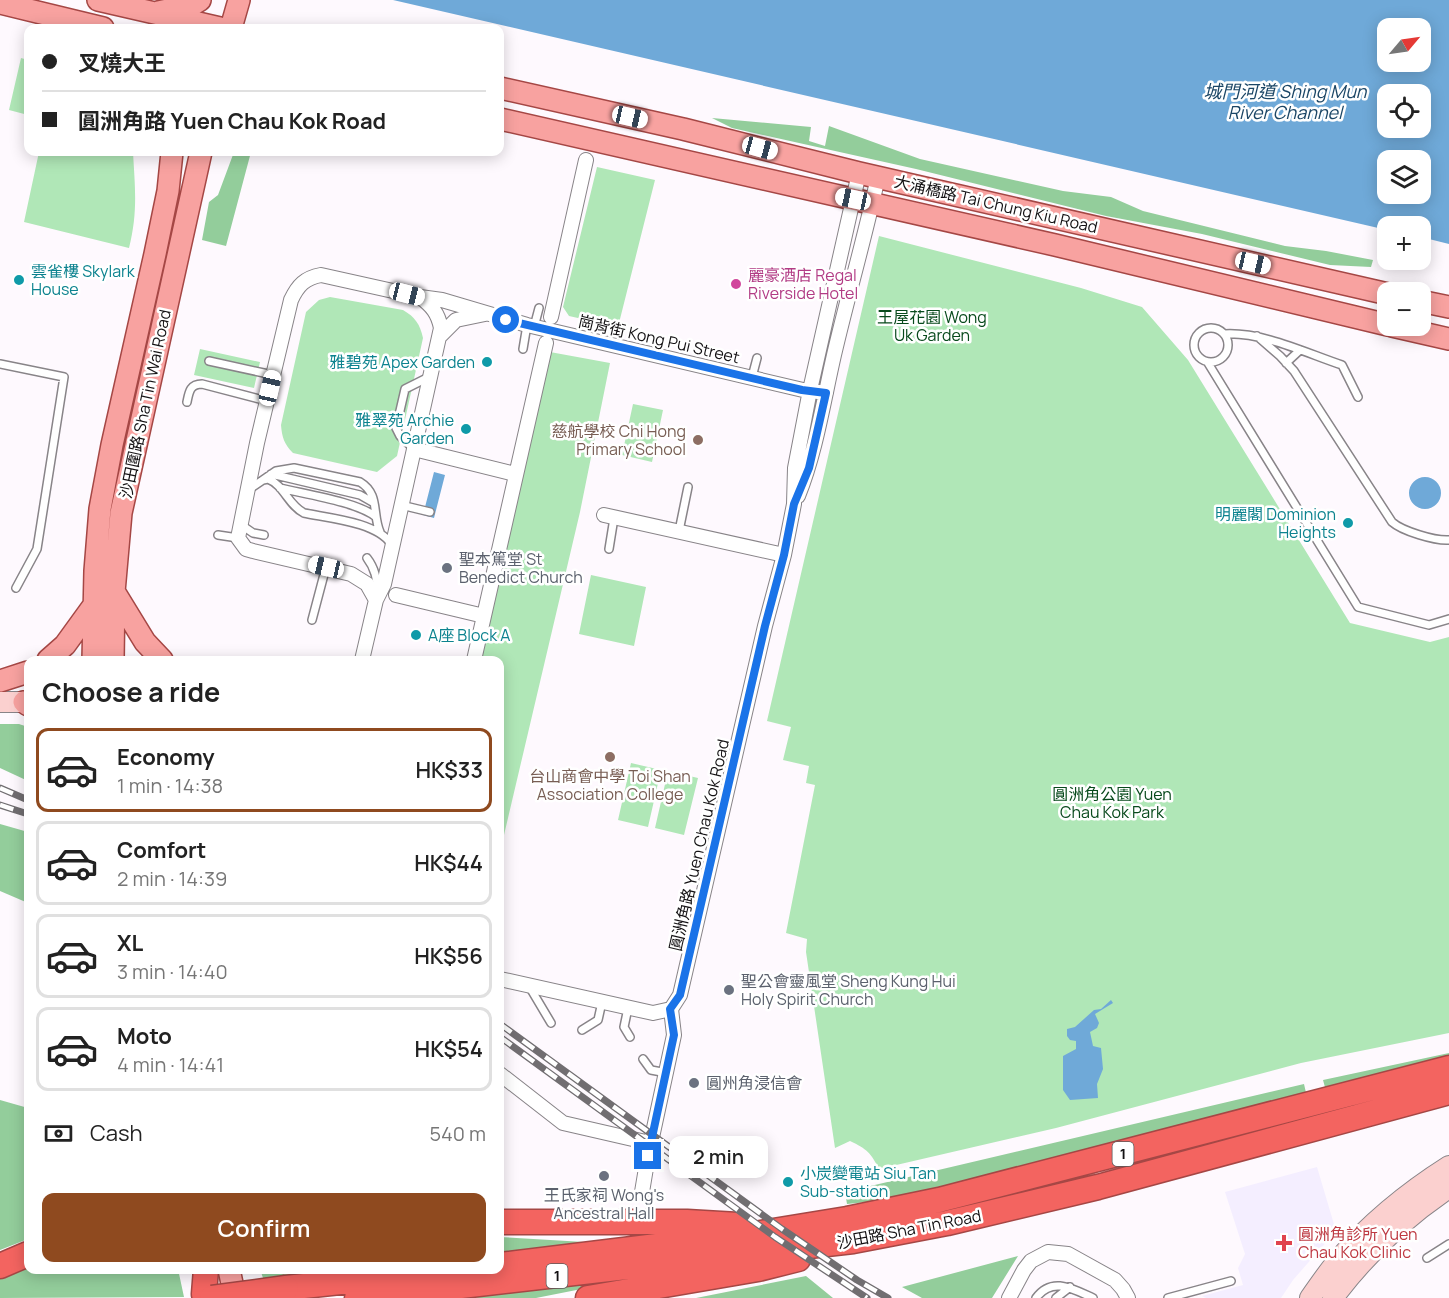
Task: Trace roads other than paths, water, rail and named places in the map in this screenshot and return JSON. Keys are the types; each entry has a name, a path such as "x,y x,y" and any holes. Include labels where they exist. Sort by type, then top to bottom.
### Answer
{"highway":[{"name":"沙田路 Sha Tin Road","path":"504,1264 650,1248 847,1220 939,1200 1449,1068"},
{"name":"沙田路 Sha Tin Road","path":"357,1298 853,1241 947,1223 1098,1187 1449,1092"},
{"path":"504,1222 687,1222 794,1227"},
{"path":"588,1298 758,1269 853,1241"},
{"path":"0,1266 24,1256"},
{"path":"206,1274 207,1297 413,1274"}],"main road":[{"path":"98,0 195,24"},
{"path":"152,13 192,5 200,0"},
{"path":"211,24 213,0"},
{"path":"232,24 239,0"},
{"path":"0,3 87,24"},
{"name":"大涌橋路 Tai Chung Kiu Road","path":"504,89 1377,291"},
{"name":"大涌橋路 Tai Chung Kiu Road","path":"504,120 1055,245 1377,322"},
{"name":"沙田圍路 Sha Tin Wai Road","path":"93,656 100,509 168,191 172,156"},
{"name":"沙田圍路 Sha Tin Wai Road","path":"113,656 114,592 121,513 200,156"},
{"path":"1431,303 1449,307"},
{"name":"大涌橋路 Tai Chung Kiu Road","path":"1431,335 1449,339"},
{"path":"114,592 145,642 158,656"},
{"path":"53,656 65,645 94,604"},
{"path":"0,682 24,673"},
{"path":"199,1274 207,1297"},
{"path":"230,1274 235,1298"}],"street":[{"path":"551,317 586,160"},
{"name":"圓洲角路 Yuen Chau Kok Road","path":"794,504 809,468 826,393 868,175"},
{"name":"圓洲角路 Yuen Chau Kok Road","path":"670,1009 680,995 765,626 784,555 794,504 795,468 810,390 868,175"},
{"name":"崗背街 Kong Pui Street","path":"239,531 291,300 303,281 321,275 450,302 531,326 826,393"},
{"path":"363,656 376,600 384,584 393,547 441,328 437,313 420,297"},
{"name":"崗背街 Kong Pui Street","path":"439,337 456,320 485,314"},
{"path":"475,656 546,343"},
{"path":"414,448 515,474"},
{"path":"609,517 784,555"},
{"path":"239,531 246,549 360,577 376,600"},
{"path":"396,595 484,616"},
{"path":"0,682 24,696"},
{"path":"0,702 24,698"},
{"path":"504,980 653,1013 670,1009 674,1029 642,1192"},
{"path":"504,1077 563,1123 651,1143"},
{"path":"1310,1298 1338,1260 1364,1233 1410,1192 1449,1166"},
{"path":"1333,1298 1351,1273 1401,1222 1449,1188"},
{"path":"1009,1298 1031,1261 1048,1252 1068,1254 1115,1280 1128,1298"}],"lane":[{"path":"523,349 538,308"},
{"path":"1208,363 1219,361 1228,351 1229,345 1225,334 1220,330 1208,328 1197,336 1195,351 1202,360 1208,363 1358,607 1429,625 1449,619"},
{"path":"1225,334 1257,336 1342,364 1358,397"},
{"path":"1257,336 1286,363 1392,522 1400,528 1449,540"},
{"path":"1286,363 1300,351"},
{"path":"752,377 757,358"},
{"path":"209,361 273,375"},
{"path":"0,364 64,378 37,549 16,588"},
{"path":"414,448 400,436 396,428 405,389 430,376"},
{"path":"187,402 189,390 196,384 267,401"},
{"path":"246,495 250,488 260,480 286,468 360,482 373,494 380,532"},
{"path":"271,474 360,495 375,503"},
{"path":"260,480 272,481 291,504 304,513 370,528 380,532 393,547"},
{"path":"679,531 688,487"},
{"path":"280,488 352,505 371,512 376,517"},
{"path":"401,505 430,512"},
{"path":"609,517 609,549"},
{"path":"218,536 239,531 264,535"},
{"path":"367,558 375,575 376,600"},
{"path":"312,620 326,567"},
{"path":"528,985 551,1023"},
{"path":"582,1030 598,1020 602,1002"},
{"path":"628,1008 624,1027 630,1037"},
{"path":"644,1059 651,1070 667,1073"},
{"path":"1427,1258 1449,1244"},
{"path":"1168,1298 1231,1281"},
{"path":"1036,1298 1046,1287 1055,1285 1070,1287 1091,1298"},
{"path":"1056,1298 1070,1287"},
{"path":"1072,1298 1081,1292"}],"water":[{"name":"城門河道 Shing Mun River Channel","path":"393,0 1449,0 1449,244 1431,240 1431,216 1377,216 1377,228"},
{"path":"434,472 445,475 434,518 423,515"},
{"path":"1425,477 1436,482 1441,493 1436,504 1425,509 1414,504 1409,493 1414,482"},
{"path":"1111,1000 1113,1003 1095,1014 1099,1023 1097,1028 1090,1032 1093,1046 1101,1048 1103,1069 1097,1084 1098,1098 1070,1100 1063,1090 1063,1056 1076,1049 1076,1041 1070,1040 1067,1036 1067,1029 1075,1027 1094,1010 1101,1009"}],"railway":[{"path":"0,788 24,798"},
{"path":"0,805 24,813"},
{"path":"504,1027 782,1229 857,1280 888,1298"},
{"path":"504,1040 775,1237 867,1298"}],"place":[{"name":"雲雀樓 Skylark House","path":"19,280"},
{"name":"麗豪酒店 Regal Riverside Hotel","path":"736,284"},
{"name":"雅碧苑 Apex Garden","path":"487,362"},
{"name":"雅翠苑 Archie Garden","path":"466,429"},
{"name":"慈航學校 Chi Hong Primary School","path":"698,440"},
{"name":"明麗閣 Dominion Heights","path":"1348,523"},
{"name":"聖本篤堂 St Benedict Church","path":"447,568"},
{"name":"A座 Block A","path":"416,635"},
{"name":"台山商會中學 Toi Shan Association College","path":"610,757"},
{"name":"聖公會靈風堂 Sheng Kung Hui Holy Spirit Church","path":"729,990"},
{"name":"圓州角浸信會","path":"694,1083"},
{"name":"王氏家祠 Wong's Ancestral Hall","path":"604,1176"},
{"name":"小炭變電站 Siu Tan Sub-station","path":"788,1182"},
{"name":"圓洲角診所 Yuen Chau Kok Clinic","path":"1284,1243"}],"park label":[{"name":"王屋花園 Wong Uk Garden","path":"932,326"},
{"name":"圓洲角公園 Yuen Chau Kok Park","path":"1112,803"}]}
